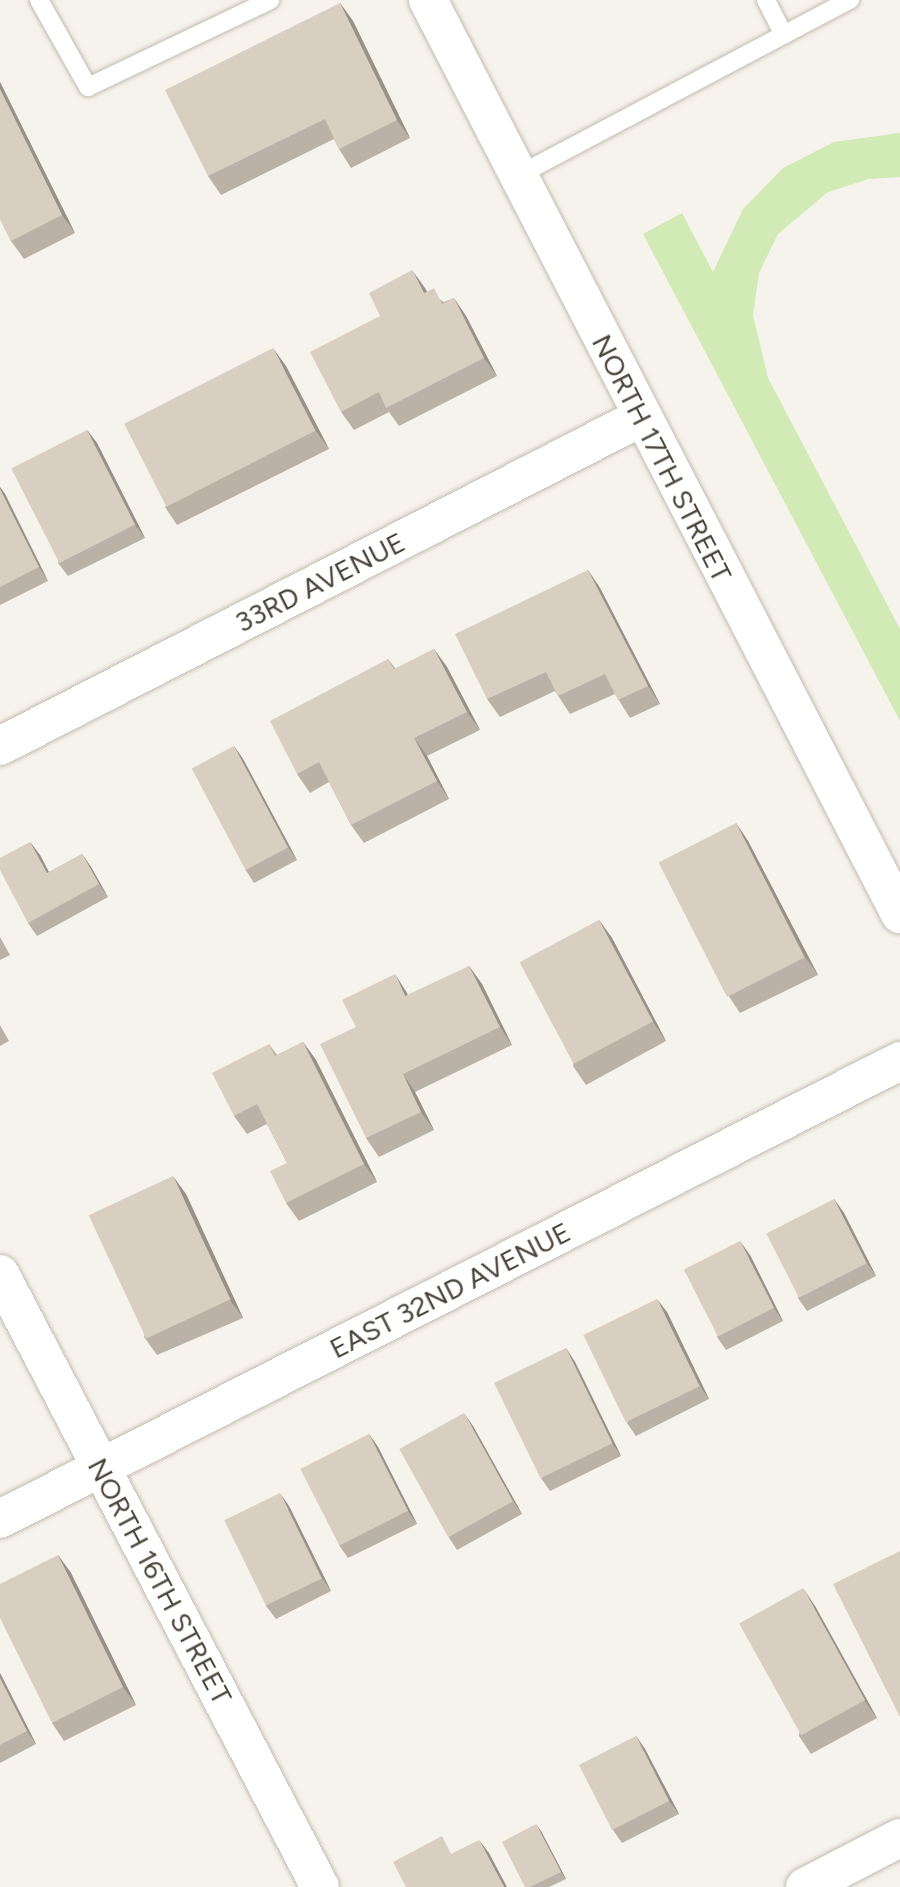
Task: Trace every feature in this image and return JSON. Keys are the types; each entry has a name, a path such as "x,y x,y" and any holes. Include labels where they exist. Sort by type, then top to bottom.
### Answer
{"street":[{"name":"NORTH 17TH STREET","path":"428,0 640,418 900,914"},
{"name":"33RD AVENUE","path":"0,746 640,418"},
{"name":"EAST 32ND AVENUE","path":"0,1519 900,1061"},
{"name":"NORTH 16TH STREET","path":"0,1274 320,1887"},
{"path":"805,1887 900,1838"}],"lane":[{"path":"39,0 88,87 270,0"},
{"path":"766,0 784,35"},
{"path":"517,176 850,0"}],"green space":[{"path":"900,133 900,177 869,179 828,192 778,234 759,273 753,315 768,378 900,629 900,721 643,234 682,213 713,272 743,209 783,168 834,142"}],"building":[{"path":"340,3 397,120 339,149 325,119 208,176 165,90"},
{"path":"0,89 62,215 11,241 0,219"},
{"path":"412,270 424,293 434,288 442,304 454,298 484,358 386,408 379,392 341,412 310,352 380,316 369,293"},
{"path":"273,348 315,431 166,507 124,424"},
{"path":"87,430 135,524 59,563 11,469"},
{"path":"0,489 39,567 0,587"},
{"path":"588,570 648,686 618,700 605,674 558,696 546,672 487,699 455,634"},
{"path":"434,649 467,712 414,738 437,781 351,825 319,762 297,774 270,721 388,659 394,669"},
{"path":"234,746 288,848 246,870 192,769"},
{"path":"736,823 805,958 727,997 658,862"},
{"path":"30,842 47,873 82,854 99,884 28,923 0,870 0,858"},
{"path":"599,920 653,1022 574,1064 520,962"},
{"path":"469,966 500,1027 403,1074 421,1112 366,1138 320,1044 356,1027 342,1000 395,974 405,996"},
{"path":"303,1042 364,1164 286,1203 270,1171 287,1163 257,1104 234,1116 212,1073 269,1044 275,1056"},
{"path":"173,1176 230,1299 146,1339 89,1215"},
{"path":"834,1199 867,1263 799,1298 766,1234"},
{"path":"740,1241 774,1308 718,1336 684,1270"},
{"path":"657,1299 700,1386 626,1422 583,1335"},
{"path":"566,1348 612,1443 541,1478 494,1383"},
{"path":"464,1413 513,1501 448,1537 399,1449"},
{"path":"369,1434 408,1511 339,1546 300,1469"},
{"path":"280,1493 322,1578 266,1606 224,1520"},
{"path":"900,1551 900,1717 833,1584"},
{"path":"58,1555 123,1687 52,1723 0,1618 0,1584"},
{"path":"803,1588 865,1700 801,1735 739,1623"},
{"path":"0,1678 27,1731 0,1745"},
{"path":"636,1736 669,1801 612,1830 579,1765"},
{"path":"536,1824 561,1872 525,1887 502,1842"},
{"path":"442,1836 451,1854 479,1840 504,1887 406,1887 393,1862"}]}
